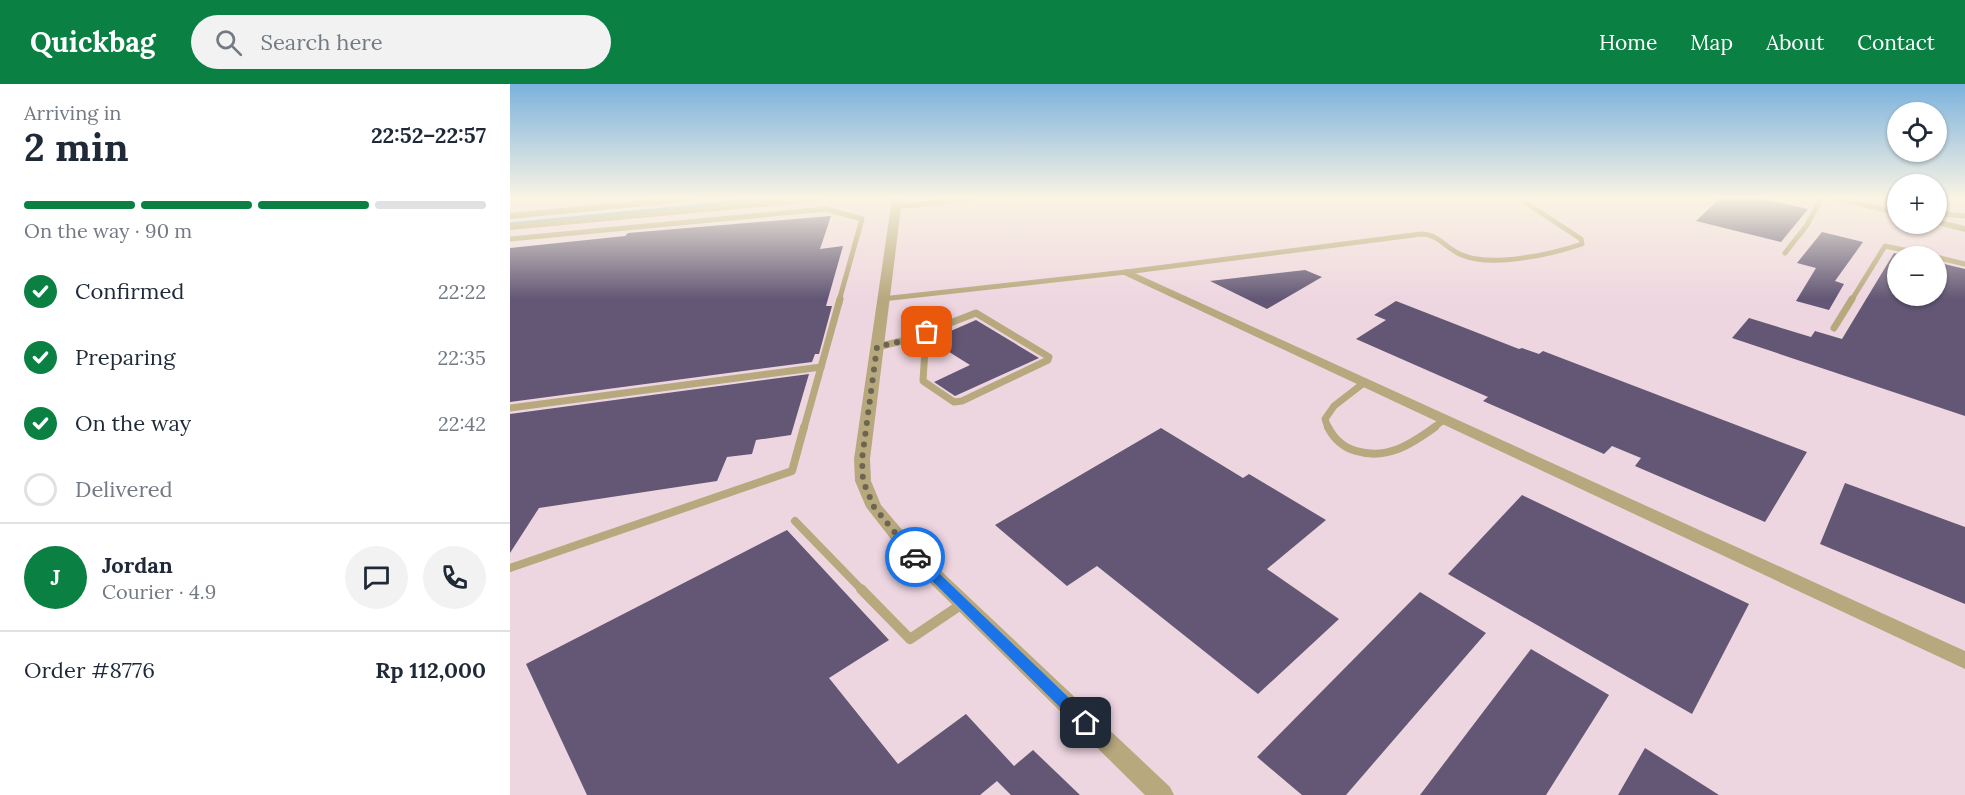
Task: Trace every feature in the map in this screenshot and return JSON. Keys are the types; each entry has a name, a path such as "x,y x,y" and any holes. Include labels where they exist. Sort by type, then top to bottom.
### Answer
{"street":[{"path":"892,232 862,459 863,481 874,507 915,557 1162,795"},
{"path":"1126,272 1965,660"}],"lane":[{"path":"510,239 582,232"},
{"path":"510,568 792,471 858,232"},
{"path":"882,299 1126,272 1421,234 1433,234 1461,255 1488,260 1562,250 1582,244 1581,239 1571,232"},
{"path":"1785,253 1801,232"},
{"path":"1834,328 1885,246 1887,246"},
{"path":"1947,260 1965,264"},
{"path":"877,347 906,340 968,314 976,313 1049,357 1048,360 962,401 954,402 923,381 925,345 914,340 906,340"},
{"path":"510,408 821,367"},
{"path":"1365,382 1334,406 1324,420 1334,439 1348,448 1376,457 1390,454 1410,444 1445,419"},
{"path":"795,521 910,639 962,604"}],"shaded area":[{"path":"510,232 1947,234 1947,232 1965,232 1965,795 510,795"}],"building":[{"path":"826,232 820,249 843,246 826,306 832,306 819,354 815,354 812,362 510,402 510,248 625,236 628,233"},
{"path":"1741,232 1789,232 1781,242"},
{"path":"1822,232 1863,242 1835,281 1844,284 1829,310 1796,301 1816,268 1797,263"},
{"path":"1887,265 1887,306 1947,306 1947,265 1965,269 1965,416 1732,338 1749,318 1811,337 1815,331 1842,339"},
{"path":"1305,270 1322,277 1267,309 1210,281"},
{"path":"1396,301 1519,349 1539,354 1543,351 1807,452 1765,522 1635,466 1641,458 1612,446 1604,454 1483,401 1488,397 1356,339 1386,320 1374,315"},
{"path":"976,320 1039,358 955,396 934,382 970,365 930,340"},
{"path":"809,374 791,435 756,440 752,454 727,457 717,481 539,508 510,553 510,414"},
{"path":"1161,428 1243,478 1249,474 1326,520 1267,569 1339,619 1258,694 1097,566 1067,586 995,525"},
{"path":"1845,483 1965,527 1965,604 1820,544"},
{"path":"1522,495 1749,604 1692,714 1448,574"},
{"path":"787,530 889,640 829,678 898,764 966,714 1014,766 1033,750 1080,795 1011,795 997,781 980,795 587,795 526,664"},
{"path":"1420,592 1486,633 1346,795 1302,795 1257,757"},
{"path":"1531,649 1609,695 1546,795 1420,795"},
{"path":"1645,748 1719,795 1618,795"}],"way so far":[{"path":"915,557 874,507 863,481 862,459 877,347 927,332"}],"route":[{"path":"915,557 1086,723"}]}
